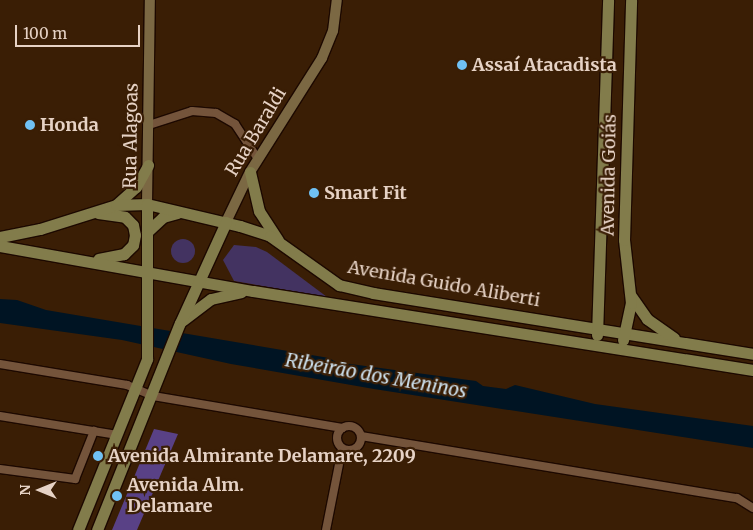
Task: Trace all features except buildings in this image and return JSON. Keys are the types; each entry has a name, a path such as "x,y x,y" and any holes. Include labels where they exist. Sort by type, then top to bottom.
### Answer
{"main road":[{"name":"Avenida Goiás","path":"596,344 608,0"},
{"name":"Avenida Goiás","path":"620,348 625,334 631,296 624,240 630,0"},
{"path":"116,205 136,187 148,165"},
{"path":"250,172 259,211 279,241"},
{"name":"Avenida Guido Aliberti","path":"0,237 40,229 116,205 147,204 226,222 279,241 322,275 340,284 625,334 753,354"},
{"name":"Rua Alagoas","path":"78,530 146,359 147,204"},
{"path":"147,232 163,217 184,212"},
{"path":"81,260 120,256 130,249 135,235 133,225 123,216 86,214"},
{"name":"Rua Baraldi","path":"97,530 153,396 180,324 226,222"},
{"name":"Avenida Guido Aliberti","path":"0,246 253,291 753,370"},
{"path":"180,324 211,299 253,291"},
{"path":"631,296 655,327 687,343"}],"street":[{"name":"Rua Alagoas","path":"147,204 150,0"},
{"name":"Rua Baraldi","path":"226,222 250,172 322,58 333,31 337,0"},
{"path":"149,125 161,124 192,112 216,113 235,124 258,159"},
{"path":"0,364 135,387 153,396 342,428 354,426 362,436 737,498 753,508"},
{"path":"0,416 117,435"},
{"path":"327,529 342,449 337,438 342,428"},
{"path":"0,469 75,479 94,431"},
{"path":"342,449 350,450 358,447 362,436"}],"shaded area":[{"path":"183,239 188,240 194,246 194,256 188,262 183,263 178,262 172,256 171,251 172,246 178,240"},
{"path":"234,245 256,247 267,252 327,297 234,281 223,260"},
{"path":"154,429 178,434 137,530 112,530"}],"water":[{"name":"Ribeirão dos Meninos","path":"0,299 17,300 46,310 329,358 336,362 476,381 483,386 506,389 515,385 595,404 753,426 753,448 374,389 231,364 122,340 0,323"}],"place":[{"name":"Assaí Atacadista","path":"462,65"},
{"name":"Honda","path":"30,125"},
{"name":"Smart Fit","path":"314,193"},
{"name":"Avenida Almirante Delamare, 2209","path":"98,456"},
{"name":"Avenida Alm. Delamare","path":"117,496"}]}
